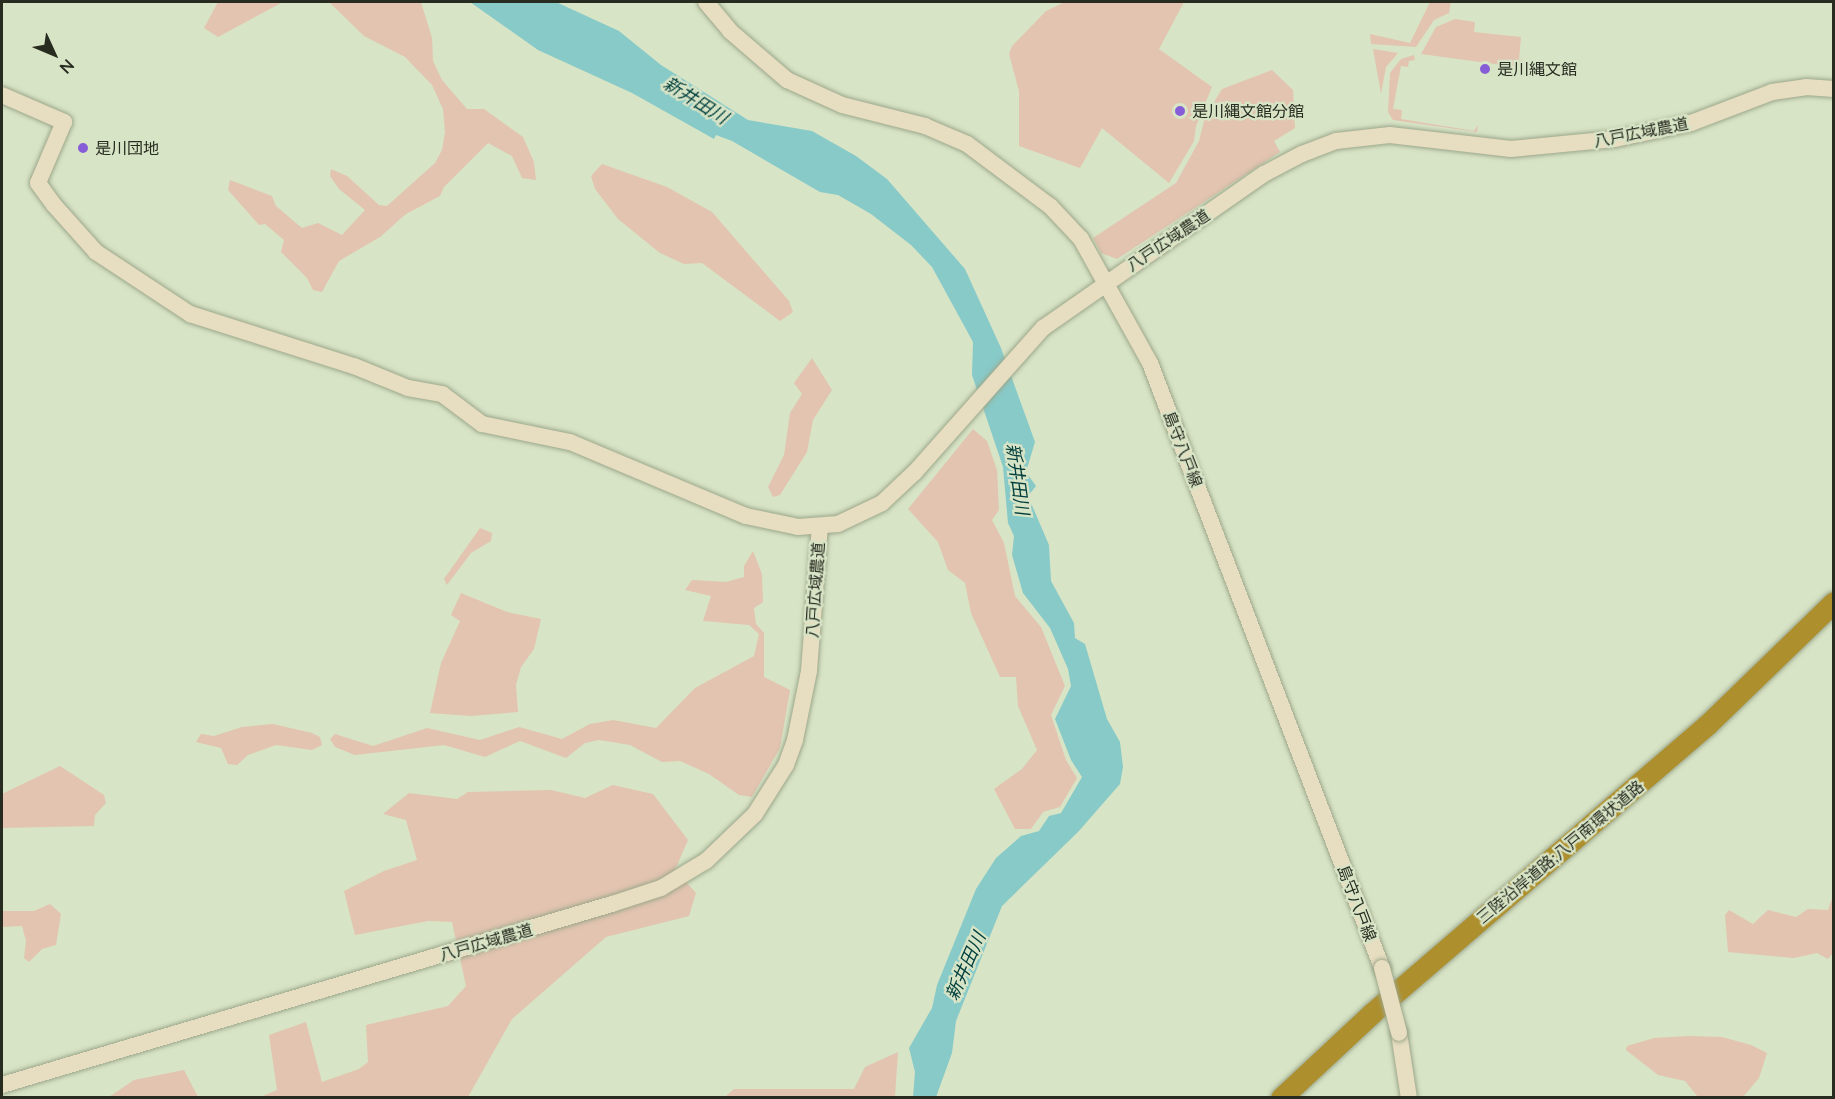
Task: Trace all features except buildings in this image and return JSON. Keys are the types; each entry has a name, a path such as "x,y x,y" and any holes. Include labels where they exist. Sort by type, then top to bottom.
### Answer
{"highway":[{"name":"三陸沿岸道路;八戸南環状道路","path":"1281,1098 1372,1013 1708,724 1833,602"}],"street":[{"name":"島守八戸線","path":"706,2 730,31 787,80 842,105 945,134 1014,176 1068,222 1081,239 1103,283 1150,363 1382,968 1399,1033 1409,1098"},
{"name":"八戸広域農道","path":"2,1085 612,904 661,888 706,861 755,814 786,765 795,740 809,671 820,526 851,520 882,503 1026,345 1103,283 1264,174 1336,141 1390,135 1511,149 1574,144 1683,126 1772,92 1806,87 1833,89"},
{"path":"2,95 64,122 38,183 54,206 96,252 190,314 354,366 408,388 442,393 482,424 570,442 746,516 778,525 820,526"}],"shaded area":[{"path":"218,2 283,2 218,37 204,28"},
{"path":"329,2 421,2 432,38 433,61 442,80 467,109 484,109 523,137 534,162 536,180 522,178 512,156 488,143 444,187 440,196 406,214 380,237 339,261 322,292 313,290 307,278 281,252 284,240 265,224 259,225 228,190 230,180 272,196 276,206 302,228 318,223 342,235 365,210 339,189 330,176 331,169 347,176 379,205 387,206 435,163 442,150 445,132 443,109 432,85 405,57 364,36"},
{"path":"1065,2 1184,2 1159,49 1212,87 1196,126 1194,141 1169,183 1102,128 1080,168 1019,146 1019,91 1009,54 1012,46 1046,11"},
{"path":"1430,2 1451,2 1449,13 1434,20 1416,47 1371,44 1370,34 1410,43"},
{"path":"1455,19 1475,22 1474,32 1521,37 1519,60 1525,61 1524,68 1421,54 1436,27"},
{"path":"1373,49 1398,53 1386,67 1381,94"},
{"path":"1414,55 1415,60 1409,61 1408,67 1401,66 1393,109 1402,110 1401,119 1474,131 1478,125 1477,132 1393,120 1388,112 1390,73 1401,59"},
{"path":"1272,70 1293,90 1295,128 1274,141 1280,152 1117,259 1101,253 1093,238 1176,183 1199,141 1205,117 1222,89"},
{"path":"602,164 667,187 712,212 789,301 793,312 780,321 702,263 684,264 660,253 618,219 595,189 591,176"},
{"path":"812,358 832,390 813,420 807,452 780,495 773,497 768,487 784,455 790,413 802,394 794,383"},
{"path":"973,429 987,441 997,470 999,510 992,520 1004,543 1015,596 1041,627 1065,686 1051,715 1066,760 1077,778 1060,807 1043,812 1031,829 1015,829 994,789 1022,769 1037,750 1018,706 1016,677 1000,677 971,613 965,583 948,570 938,542 908,509"},
{"path":"480,528 492,533 491,541 471,553 447,585 444,579"},
{"path":"753,551 762,574 763,602 754,608 756,624 764,633 764,677 790,690 780,748 752,797 739,795 709,774 680,761 662,762 630,745 599,740 585,743 566,758 520,741 485,757 444,745 355,755 335,747 330,739 335,734 373,746 427,728 480,740 519,727 562,739 590,724 613,720 656,728 695,688 754,656 759,634 749,625 703,621 711,596 685,590 692,580 726,582 744,577 744,566"},
{"path":"461,593 507,612 541,619 534,649 521,667 516,685 518,712 470,716 430,713 441,663 460,621 451,615"},
{"path":"273,724 312,733 320,737 322,745 312,750 276,745 248,755 237,765 228,764 221,748 196,742 201,734 214,736 242,727"},
{"path":"60,766 104,795 106,803 95,815 94,826 2,828 2,794"},
{"path":"613,785 653,794 688,840 675,870 696,893 689,916 606,937 512,1019 468,1097 258,1098 277,1090 269,1035 306,1022 322,1082 359,1069 368,1062 366,1025 448,1006 466,986 452,922 428,921 355,935 344,891 384,871 417,860 406,820 383,814 409,793 457,799 468,792 551,790 585,798"},
{"path":"1833,896 1833,953 1828,959 1817,953 1794,958 1728,952 1725,915 1729,910 1753,924 1768,910 1796,917 1808,909 1828,910"},
{"path":"50,904 61,914 56,945 42,949 29,962 24,958 26,941 22,926 2,927 2,911 34,911"},
{"path":"1722,1037 1751,1045 1767,1053 1759,1078 1743,1097 1698,1097 1685,1081 1658,1075 1626,1050 1627,1046 1654,1038"},
{"path":"898,1052 895,1097 725,1097 734,1089 854,1089 865,1067"},
{"path":"184,1070 198,1097 109,1097 134,1080"}],"water":[{"name":"新井田川","path":"470,2 556,2 619,31 661,65 748,120 812,131 856,156 887,179 965,269 1001,348 1035,442 1026,472 1036,486 1028,496 1049,545 1051,581 1074,623 1075,638 1085,644 1107,719 1120,742 1123,767 1120,784 1078,832 1002,906 956,1021 952,1053 936,1097 913,1097 915,1072 909,1048 932,1008 937,985 976,889 996,858 1021,836 1039,831 1049,816 1061,813 1082,777 1071,760 1055,719 1071,686 1068,669 1050,628 1023,593 1012,555 1014,536 1008,523 1003,467 972,375 973,342 932,267 911,245 871,214 838,195 820,192 732,141 716,135 714,139 632,93 538,50"}],"place":[{"name":"是川縄文館","path":"1485,69"},
{"name":"是川縄文館分館","path":"1180,111"},
{"name":"是川団地","path":"83,148"}]}
